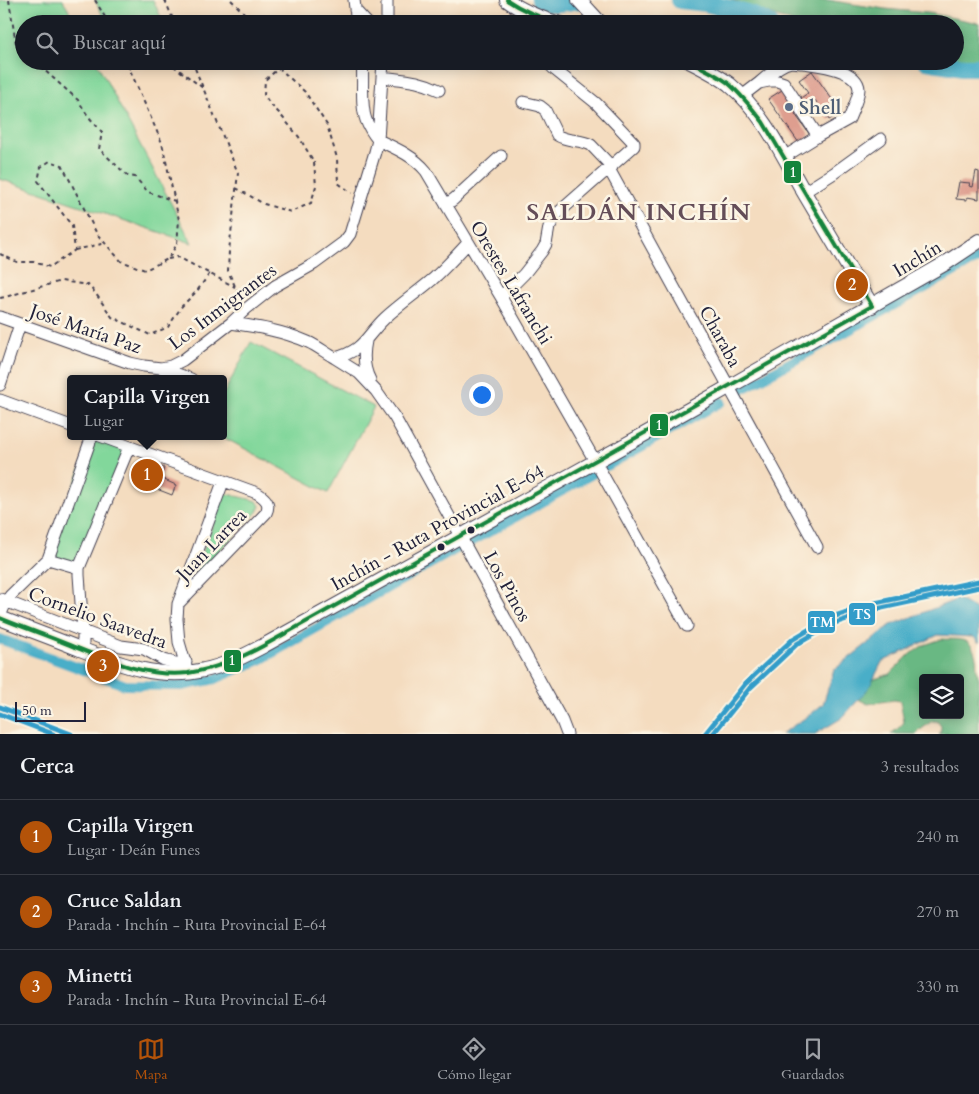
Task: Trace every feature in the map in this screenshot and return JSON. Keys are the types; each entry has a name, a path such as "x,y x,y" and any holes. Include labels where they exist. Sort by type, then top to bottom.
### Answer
{"main road":[{"path":"507,0 534,15"},
{"path":"707,70 742,96 762,120 872,306"},
{"name":"Inchín","path":"872,306 946,263 979,241"},
{"name":"Inchín - Ruta Provincial E-64","path":"0,617 83,650 148,671 174,674 187,667 215,668 228,664 872,306"}],"street":[{"path":"387,0 387,15"},
{"path":"362,70 365,118 378,140"},
{"name":"Los Inmigrantes","path":"161,368 171,366 183,360 275,286 314,264 344,242 350,234 378,140 382,70"},
{"path":"501,296 524,274 542,251 546,244 549,227 558,213 634,146 634,143 596,104 555,70"},
{"path":"742,96 776,70"},
{"path":"784,157 849,119 859,87 846,72 839,70"},
{"path":"382,77 420,82 439,90"},
{"path":"759,84 769,81 778,81 784,84 818,136"},
{"name":"Charaba","path":"523,102 540,106 545,110 557,134 563,138 587,142 610,168 816,547"},
{"path":"804,192 881,139"},
{"name":"Orestes Lafranchi","path":"378,140 394,147 422,166 501,296 687,626"},
{"path":"446,205 501,156"},
{"path":"335,358 347,355 366,341 386,318 432,279 468,243"},
{"name":"José María Paz","path":"0,317 130,363 161,368 180,375"},
{"name":"Los Pinos","path":"231,323 290,335 309,343 359,373 376,391"},
{"path":"0,385 20,324"},
{"name":"Los Pinos","path":"366,341 363,354 367,374 376,391 395,418 461,536 562,721 567,734"},
{"path":"0,400 67,425"},
{"path":"0,617 3,601 48,559 91,440"},
{"path":"111,440 223,482 178,604 178,642 187,667"},
{"path":"83,650 80,568 129,447"},
{"name":"Juan Larrea","path":"178,604 266,513 268,508 268,502 264,497 223,482"},
{"path":"48,559 80,568"},
{"name":"Cornelio Saavedra","path":"3,601 120,646 149,650 164,660 187,667"}],"path":[{"path":"9,0 15,38"},
{"path":"95,0 104,15"},
{"path":"165,0 171,15"},
{"path":"231,0 246,15"},
{"path":"44,70 78,100 88,116 102,132 99,148 128,176 135,177 148,192 175,200"},
{"path":"129,70 162,143 175,200 179,220 177,244 168,258"},
{"path":"179,70 203,88"},
{"path":"196,70 238,173 228,251 228,272 246,309"},
{"path":"236,188 264,204 291,212 311,203 316,186 314,162 298,137 264,95 265,80 277,70"},
{"path":"281,70 305,92 326,125 337,158 338,184 360,198"},
{"path":"75,250 72,226 38,181 41,167 50,161 62,165 97,234 122,260 145,270 168,258 178,257 236,288"},
{"path":"0,254 17,262 34,262 50,267 75,250 106,243"},
{"path":"0,298 61,281 88,285 112,316 150,335 168,327 182,306 197,291 210,273"}],"green space":[{"path":"0,0 63,0 71,15 15,15 15,70 101,70 192,243 0,179"},
{"path":"95,0 153,0 160,15 102,15"},
{"path":"718,0 827,0 938,15 772,15 734,1"},
{"path":"964,20 979,23 979,61 964,59"},
{"path":"251,342 374,407 328,493 227,439 227,387"},
{"path":"91,440 105,440 129,447 79,568 48,559"},
{"path":"224,493 257,501 260,506 257,512 194,576"},
{"path":"942,639 965,641 971,646 976,658 979,678 979,734 939,734 941,726 937,721 932,721 917,734 891,734 904,722 900,701 894,700 868,704 858,699 868,681 890,674 910,654 924,645"}],"water":[{"path":"958,599 979,611 979,643 974,637 938,635 882,662 869,688 842,718 815,734 781,734 823,704 834,670 891,625"}],"building":[{"name":"Shell","path":"812,71 841,112 829,120 815,100 795,114 810,135 799,143 768,99 782,90 792,104 808,93 799,80"},
{"path":"976,171 979,172 979,199 967,197 967,200 956,199 959,182 970,183 969,186 973,187"},
{"path":"145,461 164,468 160,478 176,485 172,495 131,479 135,469 141,471"}],"waterway":[{"path":"540,0 554,3 579,0"},
{"path":"680,0 706,3 751,15"},
{"path":"964,67 979,67"},
{"path":"739,391 979,258"},
{"path":"607,466 721,402"},
{"path":"471,542 594,473"},
{"path":"0,639 125,685 181,686 215,679 260,660 460,547"}],"transit line":[{"name":"1","path":"507,0 535,15"},
{"name":"1","path":"706,70 728,83 742,96 763,122 872,306"},
{"name":"1","path":"0,618 111,661 157,673 188,673 227,663 263,646 872,306"},
{"name":"TM","path":"705,734 745,684 793,639 829,618 875,603 979,581"},
{"name":"TS","path":"713,734 750,688 797,644 832,624 877,609 979,587"},
{"name":"TM","path":"0,707 71,734"},
{"name":"TS","path":"0,714 53,734"}],"place":[{"name":"Shell","path":"789,107"},
{"name":"Cruce Saldan","path":"852,285"},
{"name":"Capilla Virgen","path":"147,475"},
{"name":"Minetti","path":"103,666"}],"district":[{"name":"SALDÁN INCHÍN","path":"639,212"}]}
